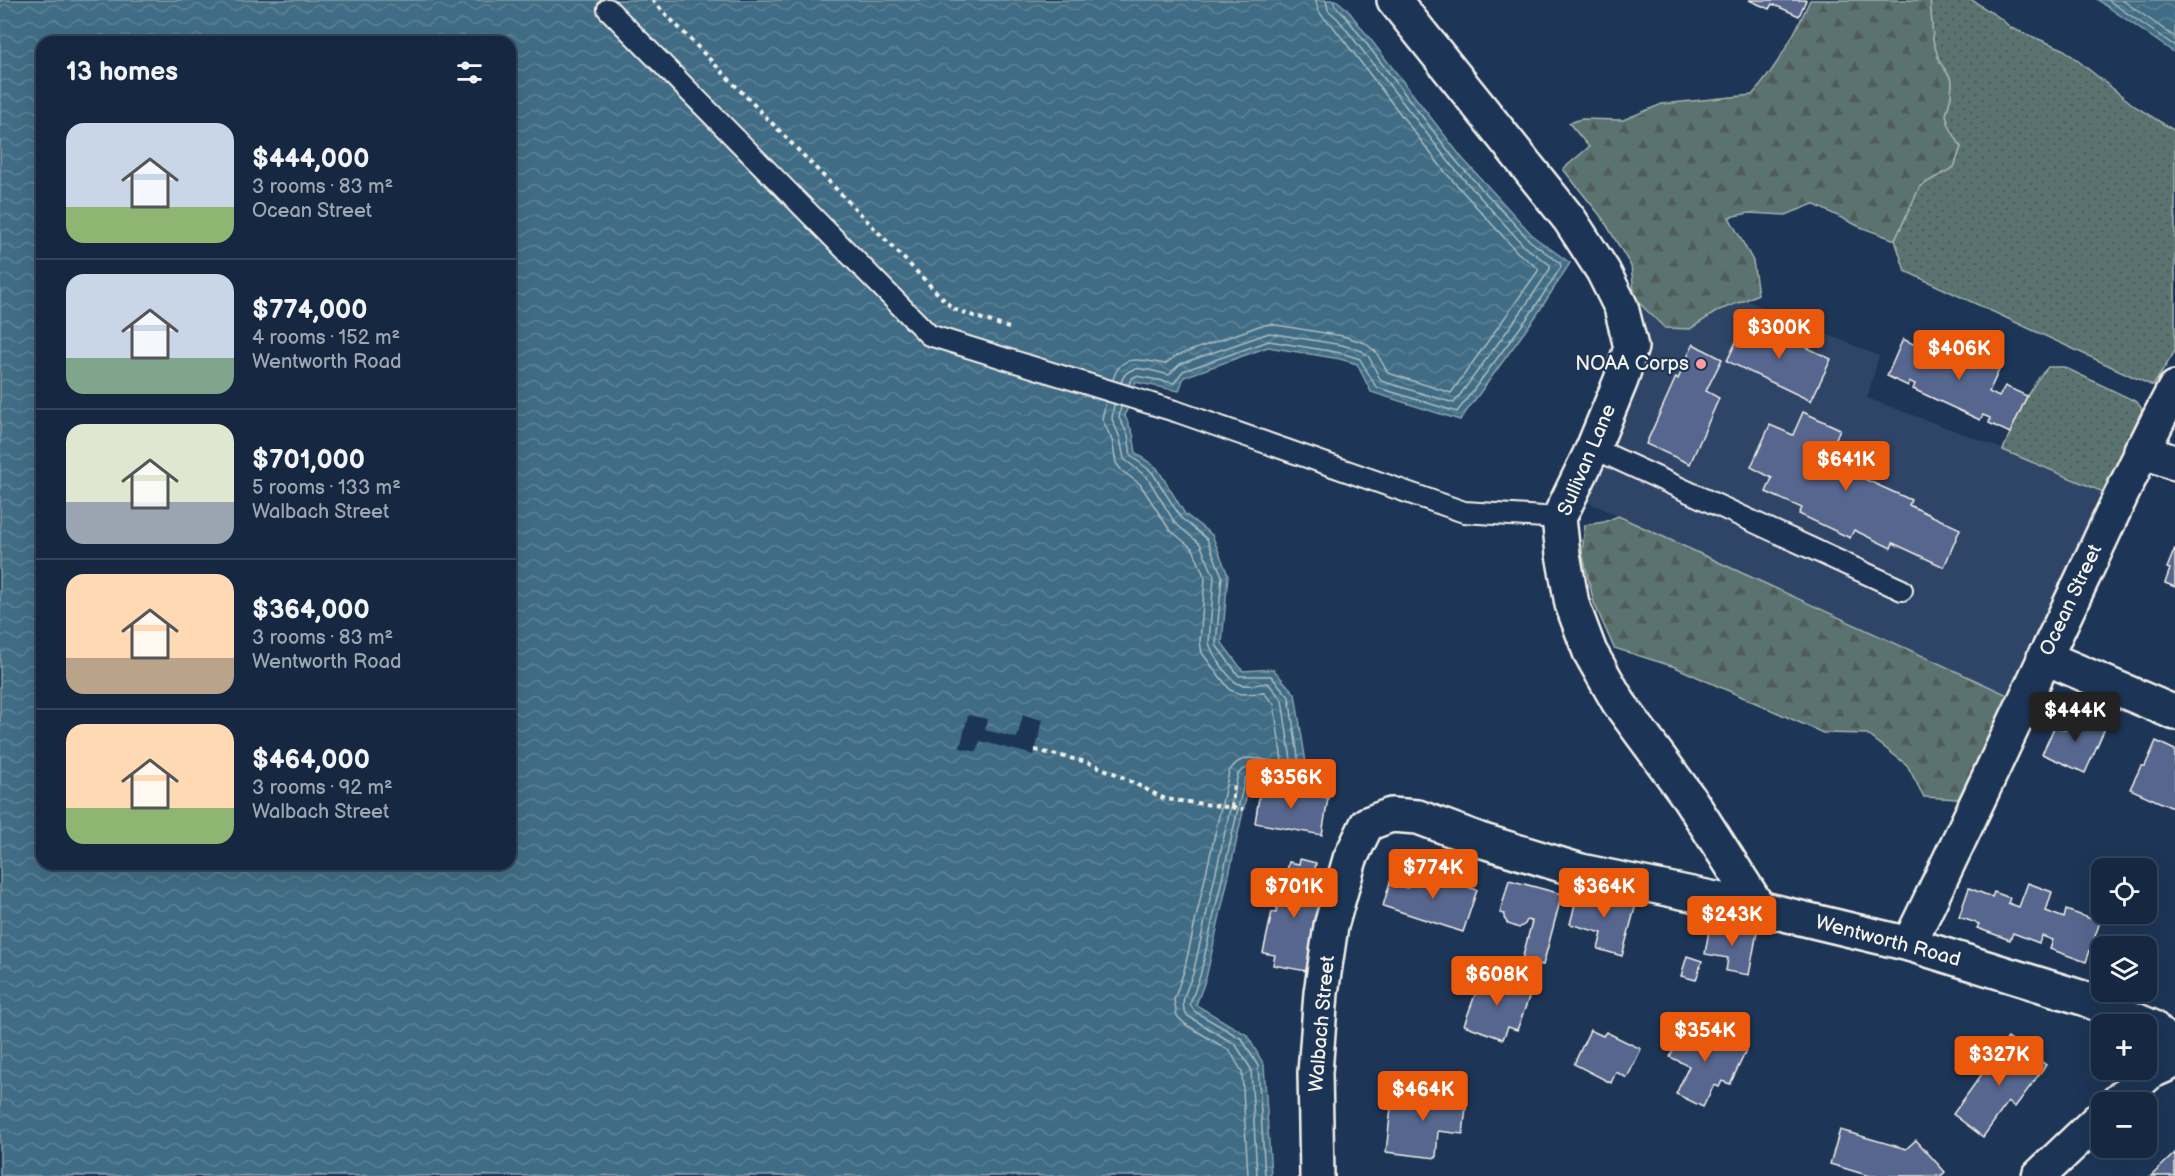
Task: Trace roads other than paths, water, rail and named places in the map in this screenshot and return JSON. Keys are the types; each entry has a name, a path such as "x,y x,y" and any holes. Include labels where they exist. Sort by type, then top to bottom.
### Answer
{"street":[{"name":"Sullivan Lane","path":"1394,0 1570,220 1603,271 1621,307 1630,347 1621,380 1593,448 1559,518 1572,604 1590,652 1619,703 1689,798 1759,908"},
{"name":"Ocean Street","path":"1909,944 1969,822 2141,450 2175,388"},
{"path":"2141,450 2175,463"},
{"path":"2044,657 2175,713"},
{"name":"Walbach Street","path":"1317,1176 1315,1073 1331,926 1350,859 1367,824 1391,815 1418,817"},
{"name":"Wentworth Road","path":"1418,817 1480,840 1581,871 1759,908 1909,944 2083,998 2152,1027 2175,1052"},
{"path":"2128,1092 2150,1072 2175,1061"},
{"path":"2039,1176 2091,1126"}],"lane":[{"path":"608,9 929,334 1178,412 1464,512 1559,518"},
{"path":"1593,448 1902,590"}],"water":[{"path":"0,0 1336,0 1347,9 1462,158 1534,237 1570,263 1536,316 1460,420 1371,392 1357,364 1268,347 1184,377 1179,391 1135,382 1125,416 1133,434 1136,453 1157,468 1185,514 1212,535 1228,575 1222,643 1243,671 1273,669 1295,694 1311,794 1250,780 1206,978 1196,1005 1247,1035 1264,1065 1271,1176 0,1176"},
{"path":"2098,0 2175,0 2175,53"}],"place":[{"name":"NOAA Corps","path":"1701,364"}]}
